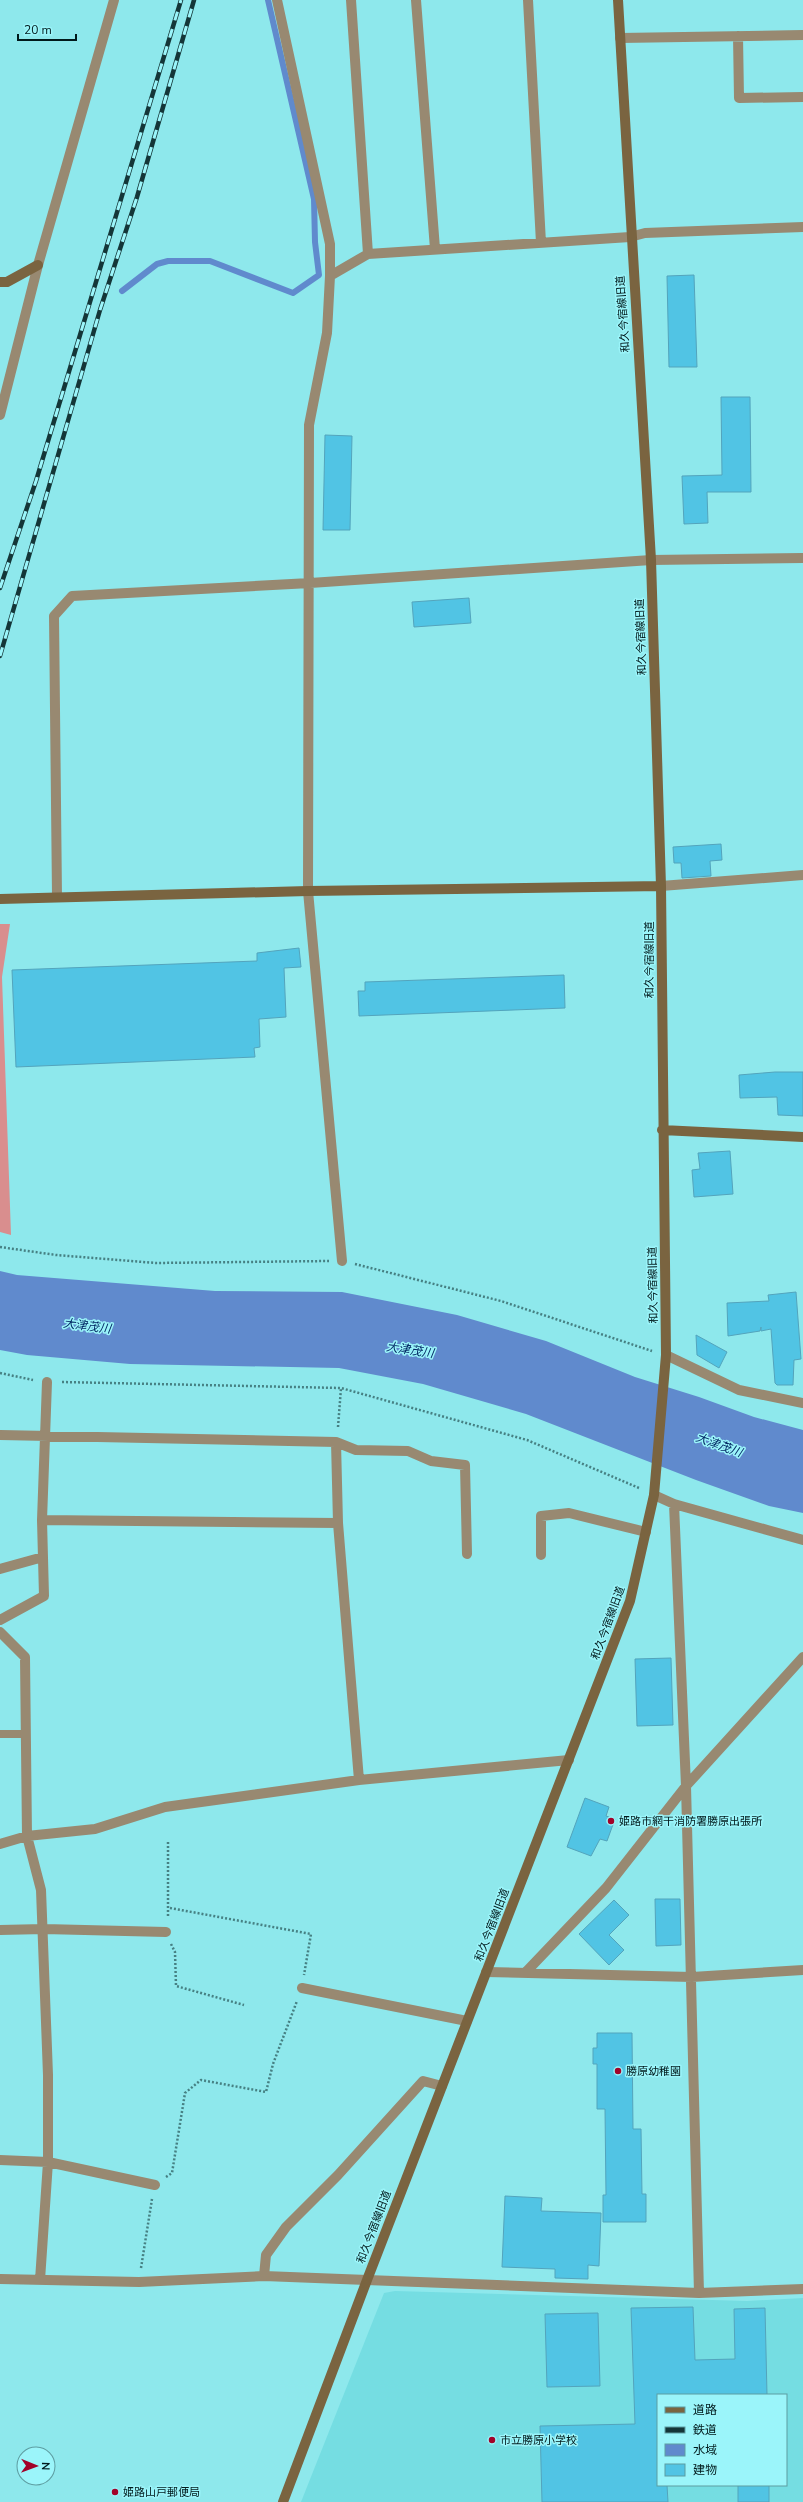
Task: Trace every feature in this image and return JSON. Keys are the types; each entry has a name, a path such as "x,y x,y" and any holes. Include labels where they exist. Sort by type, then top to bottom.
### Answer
{"street":[{"path":"0,415 38,265 114,0"},
{"path":"277,0 330,244 327,333 309,425 310,584 308,891 342,1261"},
{"path":"351,0 368,254"},
{"path":"416,0 435,250"},
{"path":"528,0 541,243"},
{"name":"和久今宿線旧道","path":"285,2498 367,2280 630,1601 654,1495 666,1354 662,1130 661,886 651,560 630,237 618,0"},
{"path":"620,38 803,35"},
{"path":"738,36 739,98 803,97"},
{"path":"330,276 368,254 630,237 645,233 803,228"},
{"path":"0,282 7,282 38,265"},
{"path":"57,896 54,616 72,596 310,584 651,560 803,558"},
{"path":"0,899 57,896 308,891 661,886 803,875"},
{"path":"662,1130 803,1137"},
{"path":"666,1354 739,1390 803,1403"},
{"path":"0,1620 44,1596 42,1520 47,1435 47,1382"},
{"path":"0,1435 336,1442 356,1450 408,1451 431,1461 465,1465 467,1554"},
{"path":"336,1442 338,1523 359,1780"},
{"path":"654,1495 674,1504 803,1540"},
{"path":"674,1504 686,1786 699,2294"},
{"path":"541,1555 541,1516 569,1513 646,1532"},
{"path":"42,1520 338,1523"},
{"path":"0,1568 43,1557"},
{"path":"0,1632 25,1657 27,1836 41,1890 44,1929 48,2075 48,2162 40,2280"},
{"path":"525,1973 606,1888 686,1786 803,1657"},
{"path":"0,1844 27,1836 95,1828 165,1807 359,1780 569,1760"},
{"path":"0,1930 44,1929 166,1932"},
{"path":"486,1972 692,1977 803,1970"},
{"path":"302,1988 467,2021"},
{"path":"264,2276 266,2255 286,2227 338,2175 423,2081 442,2086"},
{"path":"0,2160 48,2162 155,2185"},
{"path":"0,2279 139,2282 264,2276 699,2294 803,2289"}],"lane":[{"path":"0,1734 26,1734"}],"path":[{"path":"0,1247 56,1255 156,1263 342,1261 501,1300 627,1344 666,1354"},
{"path":"0,1373 47,1382 342,1388 527,1440 654,1495"},
{"path":"336,1442 342,1388"},
{"path":"168,1842 170,1908 166,1932 175,1952 176,1986 244,2005"},
{"path":"139,2282 155,2185 172,2173 185,2093 201,2080 266,2092 273,2064 302,1988 311,1934 170,1908"}],"shaded area":[{"path":"0,924 10,924 2,977 11,1235 0,1232"},
{"name":"市立勝原小学校","path":"395,2291 747,2301 803,2298 803,2502 301,2502 384,2293"}],"water":[{"name":"大津茂川","path":"0,1271 17,1275 215,1291 342,1292 457,1315 546,1341 635,1377 699,1397 754,1417 803,1430 803,1513 769,1506 696,1480 526,1414 423,1384 339,1368 130,1364 27,1355 0,1350"}],"building":[{"path":"694,275 697,367 669,367 667,276"},
{"path":"721,397 750,397 751,492 707,492 708,523 684,524 682,476 722,475"},
{"path":"325,435 352,436 350,530 323,530"},
{"path":"469,598 471,623 414,627 412,602"},
{"path":"721,844 722,860 710,861 711,876 682,878 681,863 674,863 673,847"},
{"path":"299,948 301,967 284,968 286,1017 259,1019 260,1047 254,1048 255,1057 16,1067 12,970 257,961 257,953"},
{"path":"564,975 565,1008 359,1016 358,991 365,991 365,982"},
{"path":"775,1072 803,1072 803,1116 778,1115 777,1097 740,1098 739,1075"},
{"path":"730,1151 733,1194 694,1197 692,1170 700,1169 698,1153"},
{"path":"796,1292 801,1359 794,1360 793,1385 777,1385 775,1383 771,1329 761,1331 761,1327 760,1331 728,1336 727,1303 769,1301 768,1295"},
{"path":"696,1335 727,1352 719,1368 697,1355"},
{"path":"671,1658 673,1725 637,1726 635,1659"},
{"path":"585,1798 609,1807 606,1816 615,1819 607,1841 600,1839 591,1856 567,1847"},
{"path":"655,1899 680,1899 681,1945 656,1946"},
{"path":"614,1900 629,1915 609,1935 624,1950 609,1965 579,1934"},
{"path":"597,2033 632,2033 633,2129 641,2129 642,2194 646,2194 646,2222 603,2222 603,2195 606,2195 605,2109 597,2109 597,2064 593,2064 593,2048 597,2048"},
{"path":"505,2196 542,2198 541,2211 601,2213 599,2266 588,2265 588,2279 555,2278 555,2269 502,2267"},
{"path":"693,2307 695,2360 735,2359 734,2309 765,2308 767,2394 657,2394 657,2486 667,2486 668,2502 542,2502 540,2426 635,2424 631,2308"},
{"path":"598,2313 600,2386 547,2387 545,2314"},
{"path":"738,2486 769,2486 769,2502 738,2502"}],"waterway":[{"path":"122,291 157,264 168,261 210,261 293,293 319,275 315,242 314,199 268,0"}],"railway":[{"path":"0,588 36,481 181,0"},
{"path":"0,656 100,310 137,197 194,0"}],"place":[{"name":"姫路市網干消防署勝原出張所","path":"611,1821"},
{"name":"勝原幼稚園","path":"618,2071"},
{"name":"市立勝原小学校","path":"492,2440"},
{"name":"姫路山戸郵便局","path":"115,2492"}]}
